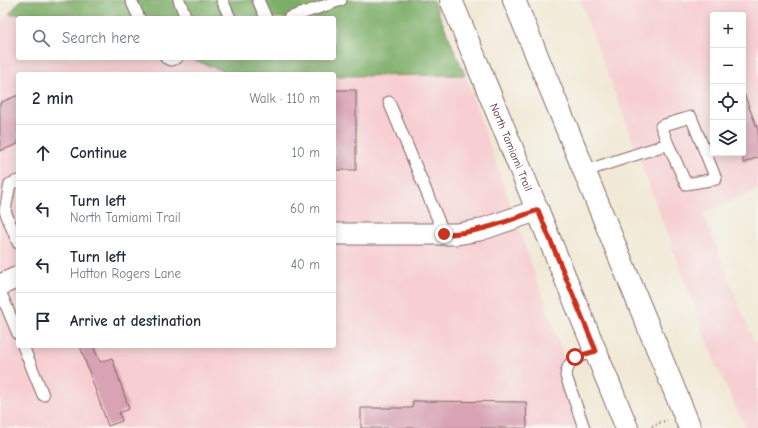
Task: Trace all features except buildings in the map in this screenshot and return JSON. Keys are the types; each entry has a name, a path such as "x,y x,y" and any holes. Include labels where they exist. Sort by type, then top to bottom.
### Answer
{"main road":[{"name":"North Tamiami Trail","path":"451,0 627,428"},
{"path":"514,0 690,428"}],"street":[{"path":"336,234 457,234 480,230 538,210"},
{"path":"0,285 16,278"}],"lane":[{"path":"131,0 138,16"},
{"path":"179,0 185,16"},
{"path":"222,0 229,16"},
{"path":"258,0 265,16"},
{"path":"295,16 341,0"},
{"path":"389,102 444,234"},
{"path":"691,117 716,179 686,184 668,144 661,126 691,117"},
{"path":"585,171 668,144"},
{"path":"16,182 10,184 5,211 16,238"},
{"path":"0,290 16,329"},
{"path":"24,348 43,395"},
{"path":"584,428 566,376 567,368 575,357 596,351"}],"path":[{"path":"652,426 669,419"}],"shaded area":[{"path":"580,0 758,0 758,189 703,213 754,342 758,342 758,428 746,428 716,365"},
{"path":"9,14 70,14 76,16 16,16 16,60 193,60 226,72 16,72 16,348 336,348 336,76 465,75 589,428 0,428 0,23"}],"green space":[{"path":"21,0 433,0 465,75 336,76 336,72 226,72 193,60 336,60 336,16 76,16 70,14 9,14"}],"route":[{"path":"444,234 457,234 480,230 538,210 596,351 575,357"}]}
